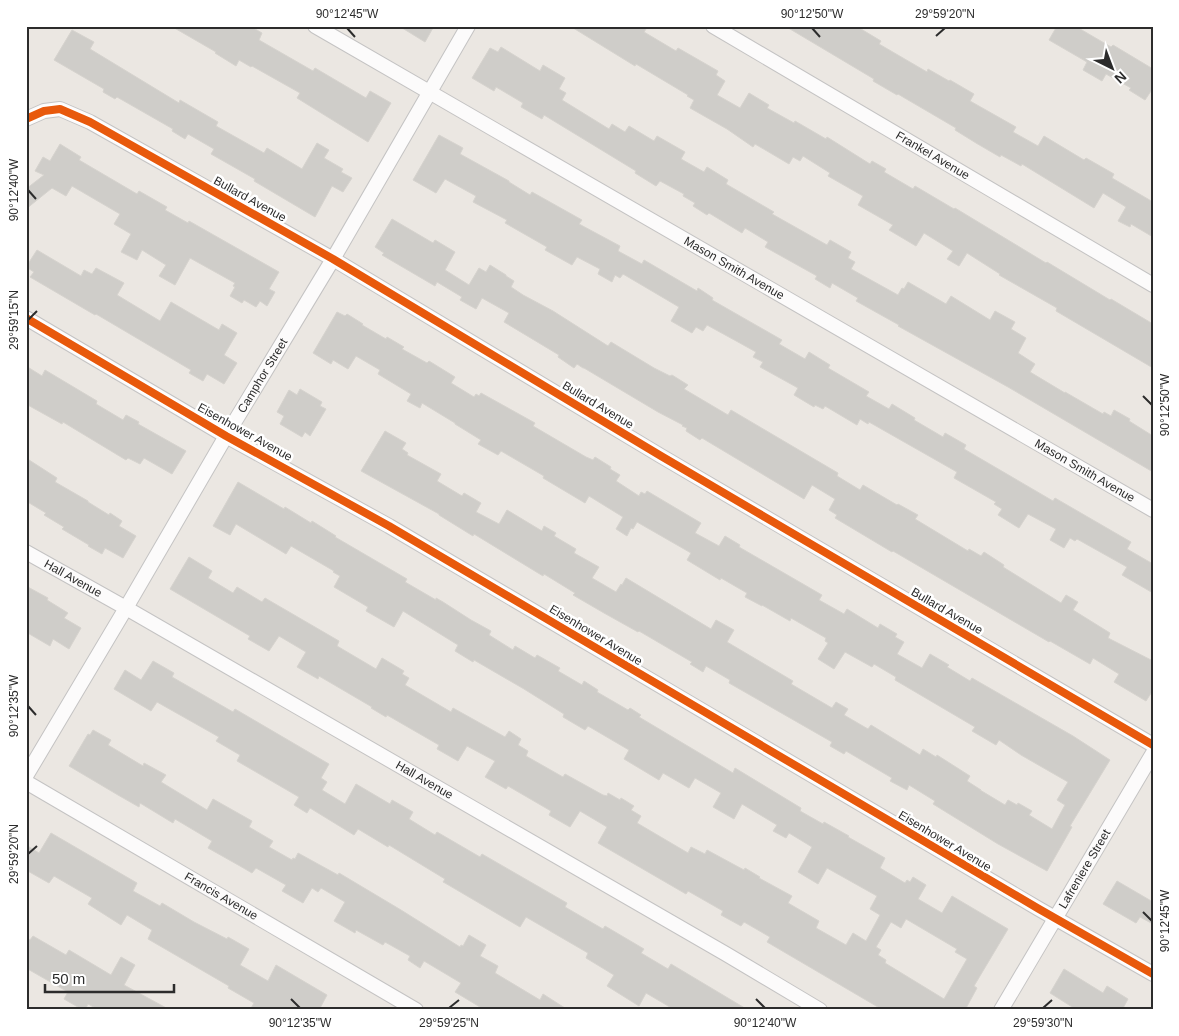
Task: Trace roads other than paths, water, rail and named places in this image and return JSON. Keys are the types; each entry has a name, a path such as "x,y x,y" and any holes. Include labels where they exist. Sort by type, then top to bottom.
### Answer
{"street":[{"name":"Mason Smith Avenue","path":"315,26 1153,510"},
{"name":"Camphor Street","path":"26,776 226,436 333,259 468,26"},
{"name":"Frankel Avenue","path":"713,26 1153,285"},
{"name":"Bullard Avenue","path":"26,119 44,111 60,109 90,122 333,259 661,456 1153,745"},
{"name":"Eisenhower Avenue","path":"26,318 226,436 389,526 1153,974"},
{"name":"Hall Avenue","path":"26,552 718,949 820,1010"},
{"name":"Lafreniere Street","path":"1001,1010 1153,753"},
{"name":"Francis Avenue","path":"26,782 416,1010"}]}
